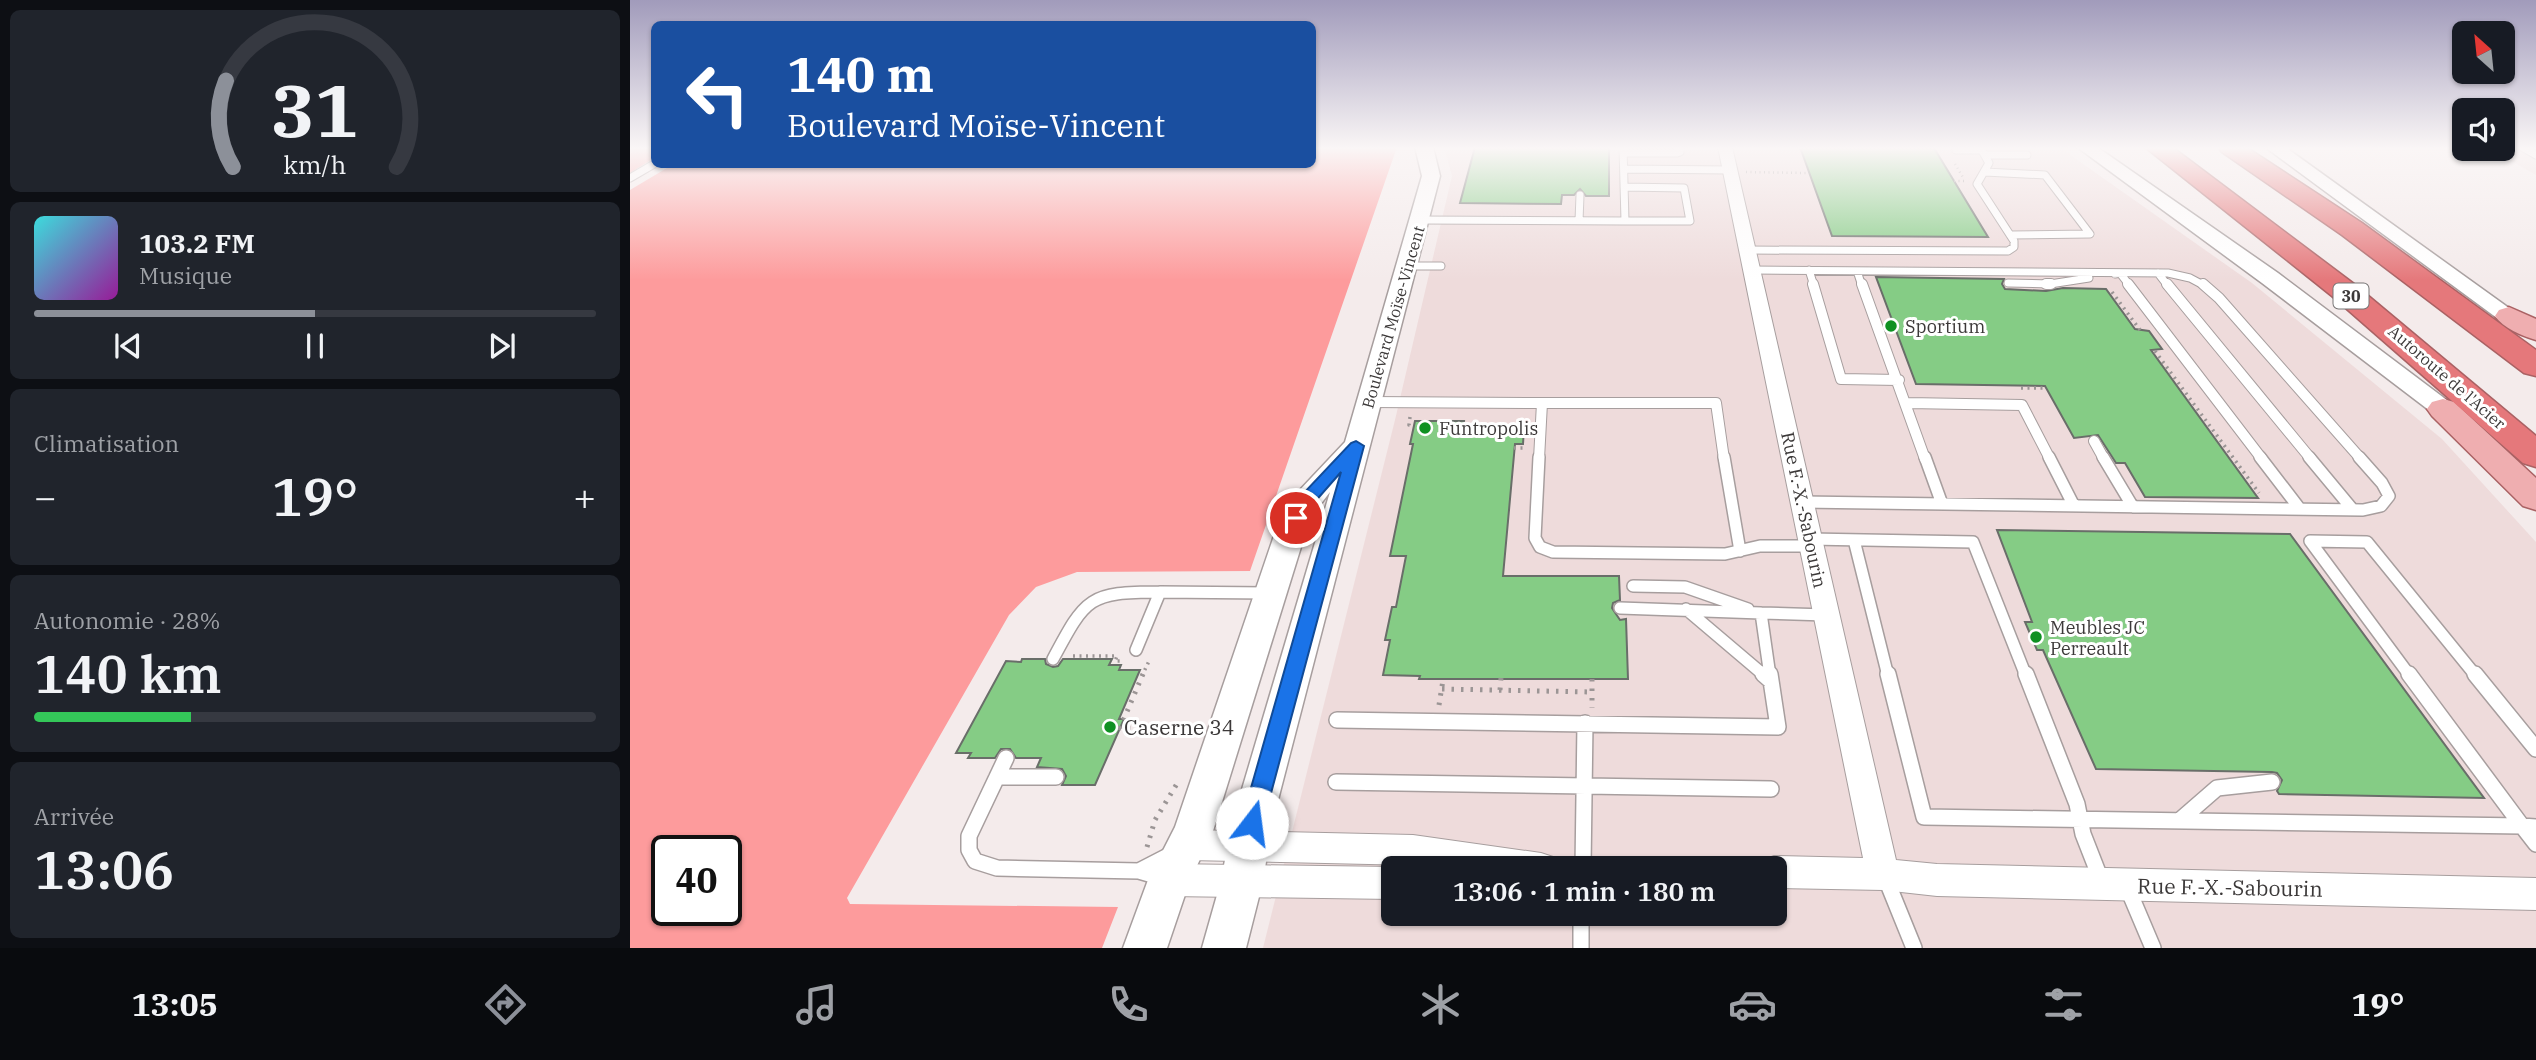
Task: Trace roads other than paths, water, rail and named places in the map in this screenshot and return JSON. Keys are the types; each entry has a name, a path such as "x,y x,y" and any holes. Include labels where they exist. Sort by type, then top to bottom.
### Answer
{"highway":[{"path":"2184,191 2296,279 2443,409"},
{"name":"Autoroute de l'Acier","path":"2215,191 2343,290 2536,455"},
{"path":"2296,191 2352,229 2536,366"},
{"path":"2509,316 2536,334"}],"main road":[{"path":"2443,409 2536,498"}],"street":[{"name":"Boulevard Moïse-Vincent","path":"1224,948 1356,446 1427,191"},
{"name":"Rue F.-X.-Sabourin","path":"1737,191 1749,260 1883,874"},
{"path":"2148,191 2259,270 2443,409"},
{"path":"2336,191 2509,316"},
{"name":"Boulevard Moïse-Vincent","path":"1145,948 1165,865 1271,594 1299,511 1356,446"},
{"path":"1165,865 1245,863 1413,850 1456,856"},
{"path":"1245,863 1381,881"},
{"name":"Rue F.-X.-Sabourin","path":"1787,872 1883,874 1937,880 2536,894"}],"lane":[{"path":"1624,191 1625,221"},
{"path":"1420,220 1690,221 1685,191"},
{"path":"1749,260 2000,252 2014,247 2010,235 1982,191"},
{"path":"2010,235 2086,236 2090,233 2058,191"},
{"path":"1579,221 1580,195"},
{"path":"1749,260 1809,270 2158,273 2191,277 2208,286 2386,488 2388,500 2381,506 2353,510 1802,502"},
{"path":"1407,266 1441,266"},
{"path":"1809,270 1841,379 1899,380"},
{"path":"1857,271 1908,403 1942,504"},
{"path":"2008,283 2050,284 2120,273"},
{"path":"2120,273 2300,509"},
{"path":"2158,273 2353,510"},
{"path":"1369,402 1716,403 1740,551"},
{"path":"1542,403 1535,538 1540,547 1561,552 1726,554 1760,546 1854,540 1973,542 2072,791 2080,820 2114,885 2153,948"},
{"path":"1908,403 2022,405 2074,506"},
{"path":"2094,441 2133,507"},
{"path":"1854,540 1924,817 2529,826"},
{"path":"2536,749 2367,542 2310,541 2529,826 2536,844"},
{"path":"1633,586 1685,587 1761,613"},
{"path":"1053,659 1075,616 1089,601 1114,592 1271,594"},
{"path":"1135,657 1160,592"},
{"path":"1620,608 1826,615"},
{"path":"1686,609 1771,681"},
{"path":"1337,720 1588,718 1778,727 1761,613"},
{"path":"1583,856 1588,718"},
{"path":"1006,758 969,836 969,850 975,861 997,868 1165,865"},
{"path":"997,777 1056,777"},
{"path":"1336,782 1771,789"},
{"path":"2179,821 2217,788 2272,782"},
{"path":"1883,874 1900,909 1914,948"},
{"path":"1581,926 1581,948"}],"place":[{"name":"Sportium","path":"1891,326"},
{"name":"Funtropolis","path":"1425,428"},
{"name":"Meubles JC Perreault","path":"2036,637"},
{"name":"Caserne 34","path":"1110,727"}]}
